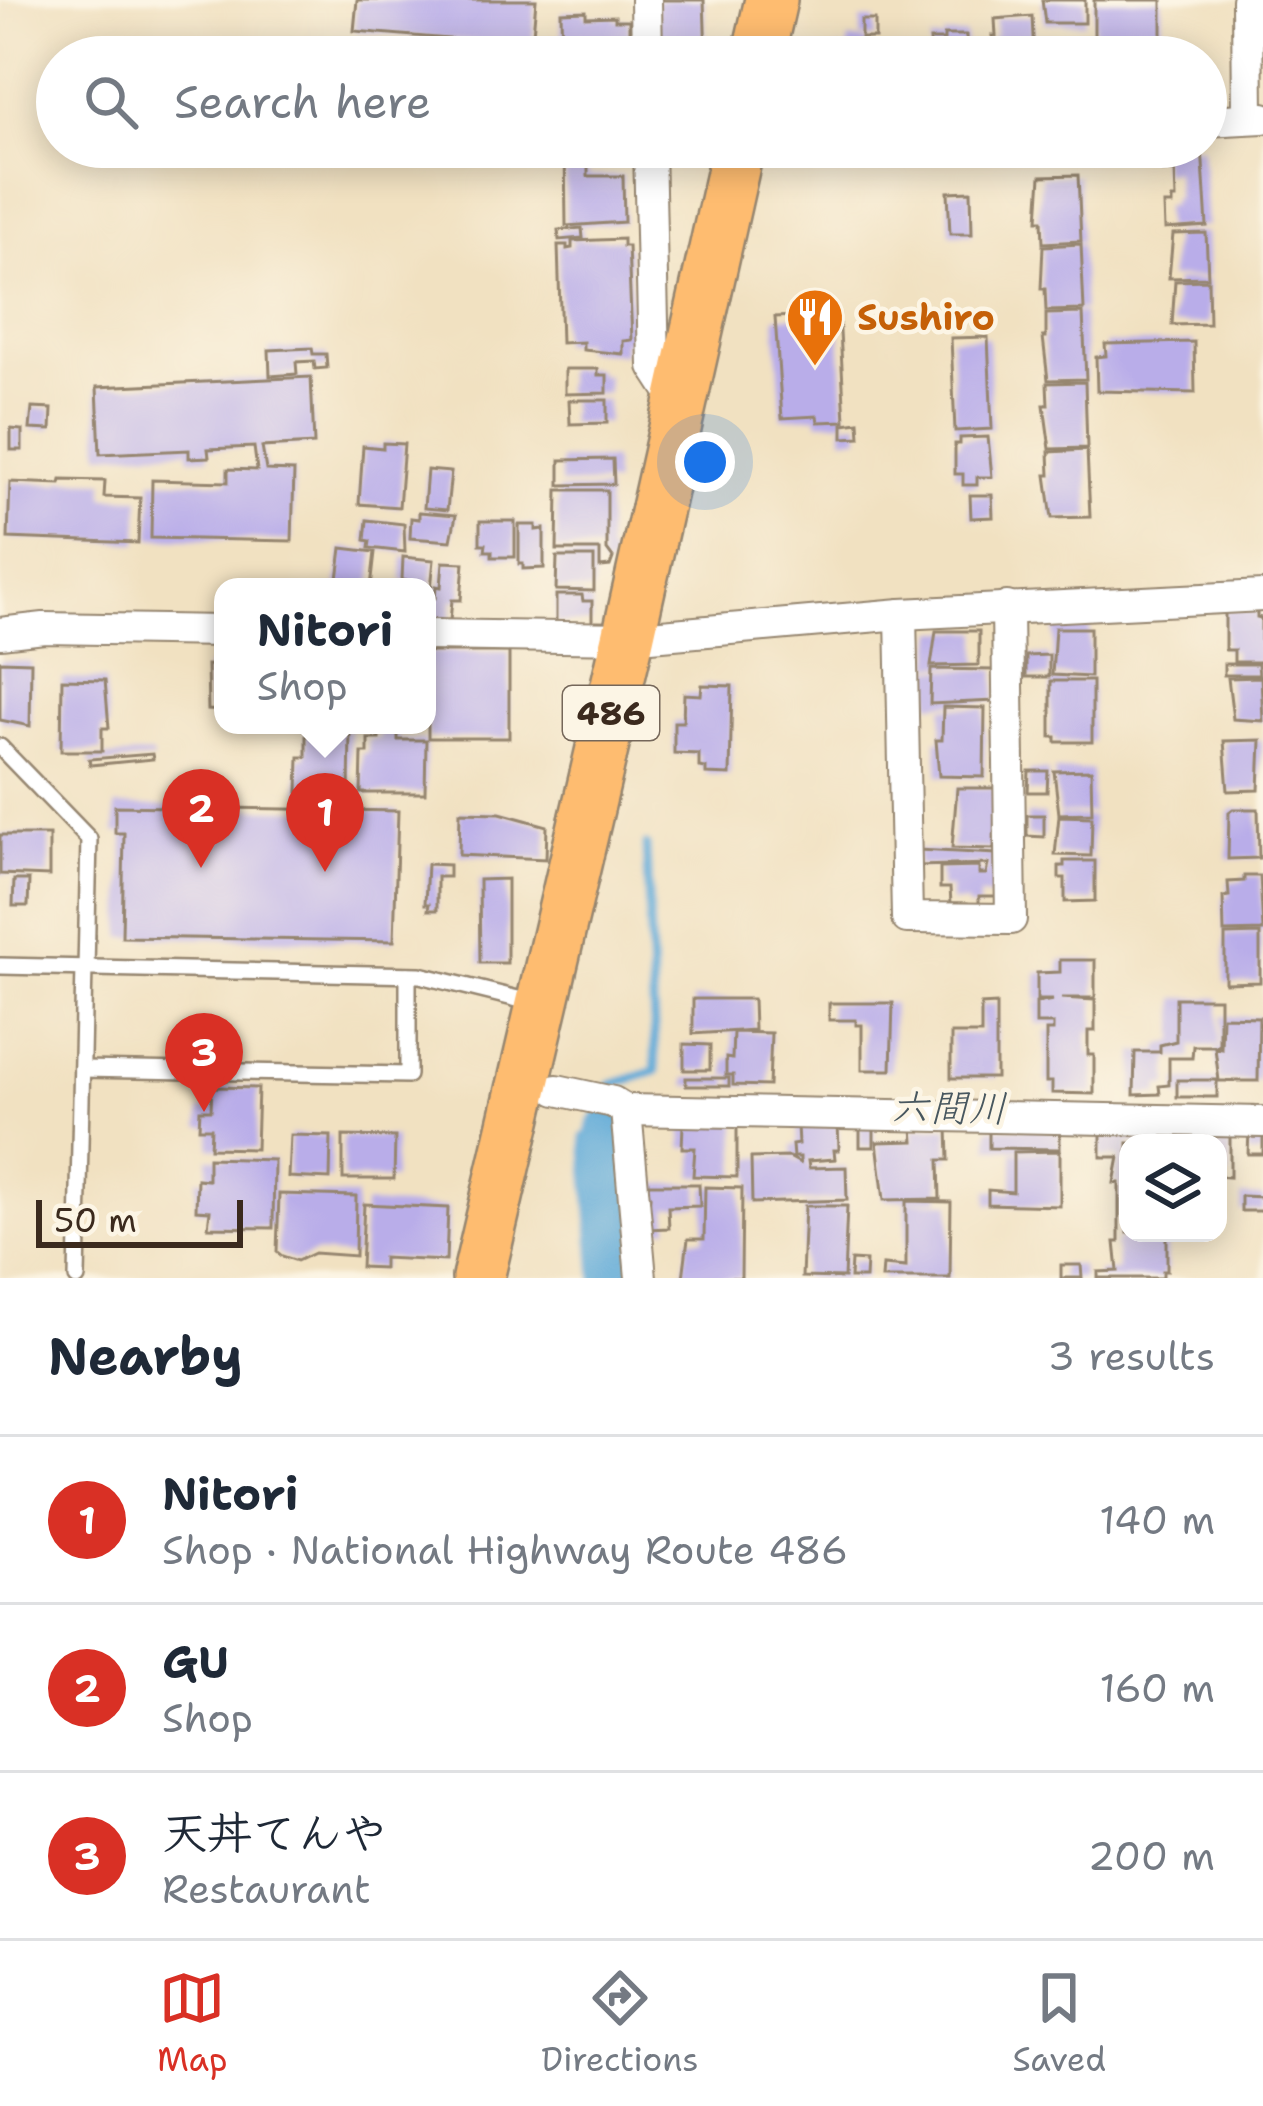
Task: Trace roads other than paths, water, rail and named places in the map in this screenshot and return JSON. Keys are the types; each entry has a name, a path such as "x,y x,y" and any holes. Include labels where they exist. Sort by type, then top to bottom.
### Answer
{"highway":[{"path":"763,36 771,0"},
{"path":"795,36 803,0"},
{"name":"486","path":"513,1278 556,1090 645,637 678,403 733,168"},
{"name":"486","path":"478,1278 542,1005 645,637 766,168"}],"street":[{"path":"646,0 647,36"},
{"path":"1247,0 1256,118"},
{"path":"649,168 654,367 678,403"},
{"path":"436,634 645,637 901,614 1263,596"},
{"path":"901,614 907,918 1011,919 1007,607"},
{"path":"0,633 44,628 214,631"},
{"path":"556,1090 613,1102 626,1110 1263,1122"},
{"path":"626,1110 641,1278"}],"lane":[{"path":"0,747 89,839 77,1278"},
{"path":"0,966 408,975 542,1005"},
{"path":"82,1069 407,1075 408,975"}],"waterway":[{"path":"611,1085 656,1071 646,846"},
{"name":"六間川","path":"611,1132 625,1278"},
{"path":"585,1137 596,1278"}],"place":[{"name":"Sushiro","path":"815,368"},
{"name":"GU","path":"201,868"},
{"name":"Nitori","path":"325,872"},
{"name":"天丼てんや","path":"204,1112"}]}
